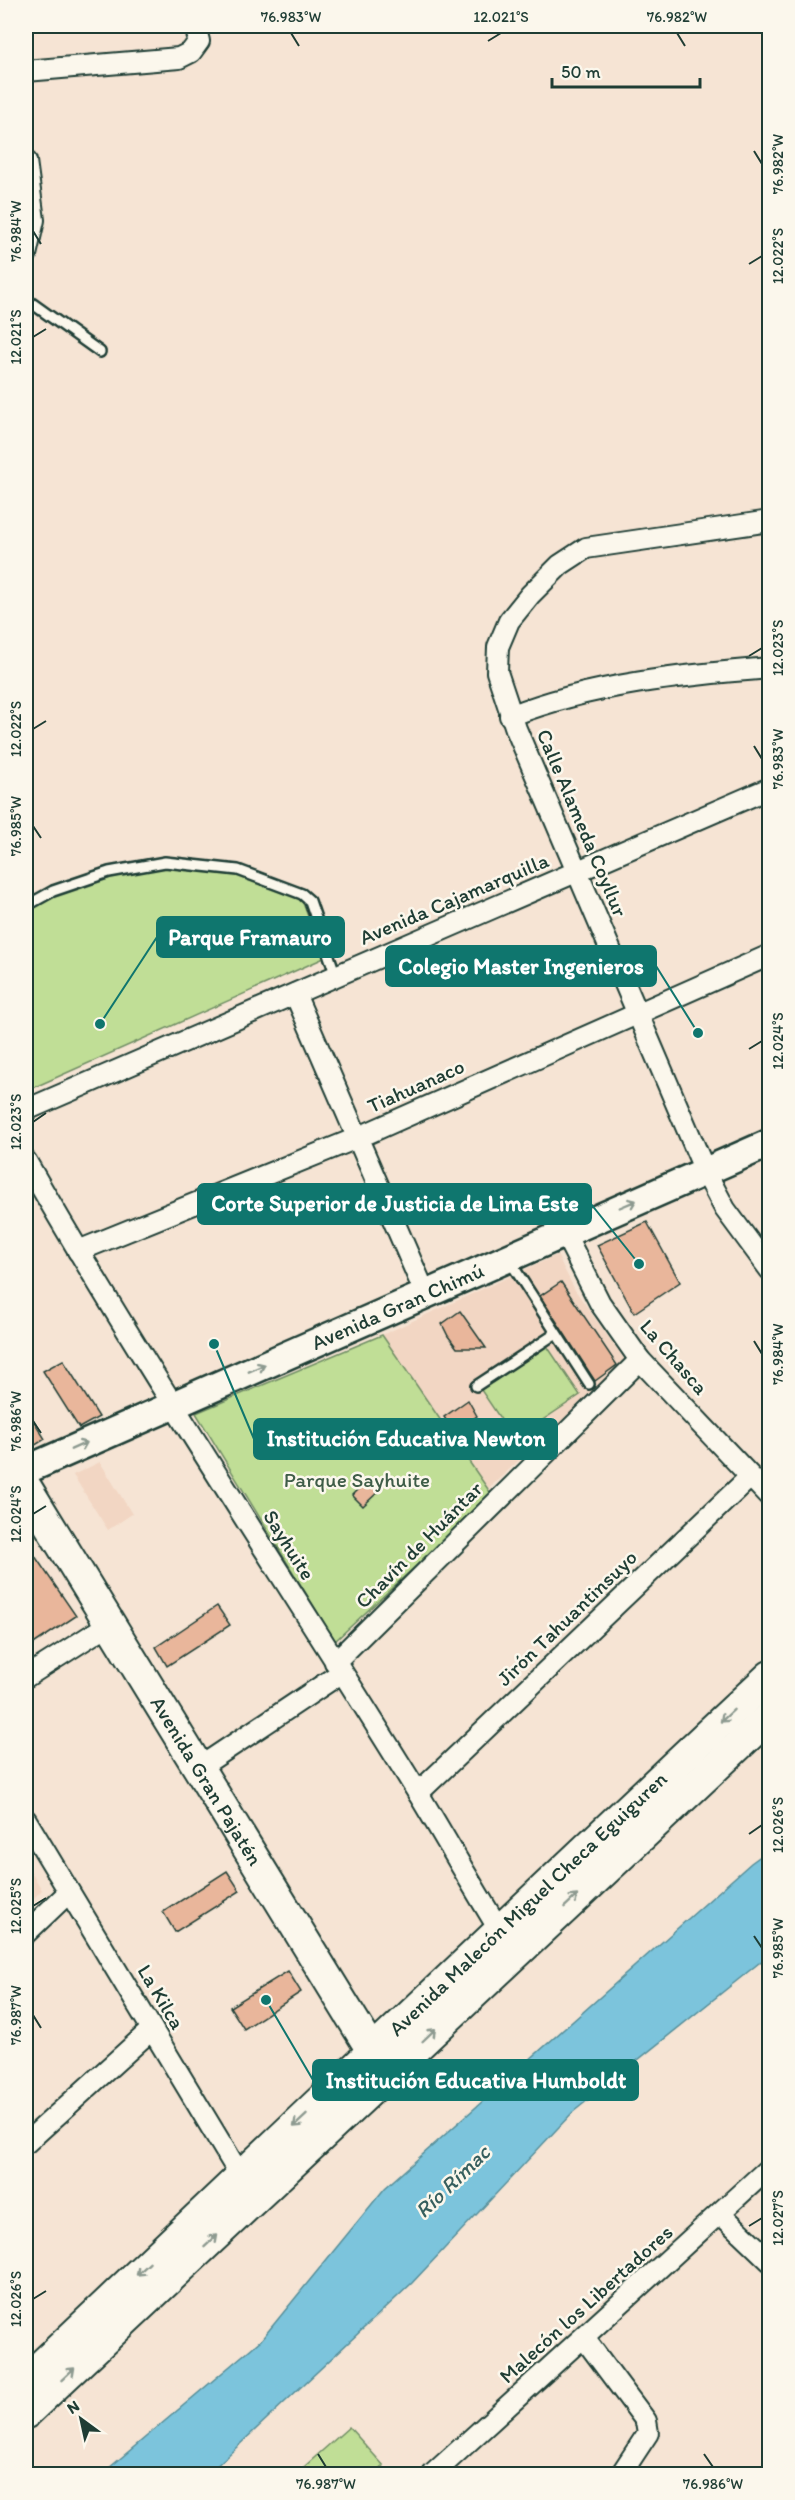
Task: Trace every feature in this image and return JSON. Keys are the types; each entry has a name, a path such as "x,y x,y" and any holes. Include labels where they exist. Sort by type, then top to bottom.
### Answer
{"main road":[{"name":"Avenida Gran Pajatén","path":"26,1487 380,2064"},
{"name":"Avenida Malecón Miguel Checa Eguiguren","path":"380,2064 499,1929 770,1676"},
{"name":"Avenida Malecón Miguel Checa Eguiguren","path":"26,2413 248,2188 380,2064 514,1954 770,1716"},
{"name":"Avenida Malecón Miguel Checa Eguiguren","path":"26,2380 248,2188"}],"street":[{"path":"26,71 179,58 191,52 197,33"},
{"path":"26,160 34,220 26,255"},
{"name":"Calle Alameda Coyllur","path":"770,521 586,548 560,564 509,621 498,647 497,672 510,716 705,1171 725,1209 770,1270"},
{"name":"Calle Alameda Coyllur","path":"510,716 590,693 653,680 770,668"},
{"name":"Avenida Cajamarquilla","path":"26,1110 770,789"},
{"name":"Tiahuanaco","path":"78,1251 357,1138 770,955"},
{"path":"295,994 425,1293"},
{"name":"Avenida Gran Chimú","path":"26,1470 770,1143"},
{"name":"Sayhuite","path":"26,1161 172,1406 418,1793 514,1954"},
{"name":"La Chasca","path":"564,1232 600,1303 640,1360 770,1497"},
{"name":"Chavín de Huántar","path":"197,1769 338,1667 640,1360"},
{"name":"Jirón Tahuantinsuyo","path":"418,1793 750,1477"},
{"path":"26,1677 109,1624"},
{"name":"La Kilca","path":"26,1820 248,2188"},
{"path":"26,1933 69,1892"},
{"path":"26,2143 152,2029"},
{"name":"Malecón los Libertadores","path":"433,2475 770,2167"},
{"path":"720,2213 770,2261"},
{"path":"584,2338 646,2421 648,2433 621,2475"}],"lane":[{"path":"26,299 99,352"},
{"path":"26,905 53,891 109,872 165,862 238,870 302,894 310,901 336,976"},
{"path":"507,1257 589,1384"},
{"path":"476,1386 555,1334"}],"shaded area":[{"path":"557,1255 575,1290 626,1362 488,1489 382,1335"},
{"path":"100,1462 132,1514 108,1530 73,1475"},
{"path":"26,1863 42,1890 26,1906"}],"green space":[{"path":"173,866 234,872 301,898 324,958 26,1091 26,910 43,901 97,881"},
{"name":"Parque Sayhuite","path":"382,1335 492,1495 335,1641 196,1413"},
{"path":"547,1346 580,1395 514,1439 481,1390"},
{"path":"349,2427 384,2466 375,2474 296,2474"}],"water":[{"name":"Río Rímac","path":"769,1850 769,1955 573,2112 412,2283 208,2474 102,2474 261,2340 385,2188 751,1863"}],"building":[{"path":"647,1222 680,1282 634,1313 597,1245"},
{"path":"561,1282 617,1365 595,1381 540,1296"},
{"path":"460,1311 486,1348 457,1348 448,1336 442,1324"},
{"path":"63,1360 99,1417 79,1428 43,1371"},
{"path":"468,1400 477,1416 454,1432 444,1417"},
{"path":"26,1408 45,1439 26,1451"},
{"path":"369,1478 380,1490 363,1506 352,1495"},
{"path":"26,1543 76,1616 26,1649"},
{"path":"217,1606 230,1625 167,1666 156,1647"},
{"path":"227,1871 240,1891 175,1932 163,1912"},
{"path":"288,1971 301,1992 244,2029 230,2007"}],"place":[{"name":"Parque Framauro","path":"100,1024"},
{"name":"Colegio Master Ingenieros","path":"698,1033"},
{"name":"Corte Superior de Justicia de Lima Este","path":"639,1264"},
{"name":"Institución Educativa Newton","path":"214,1344"},
{"name":"Institución Educativa Humboldt","path":"266,2000"}]}
